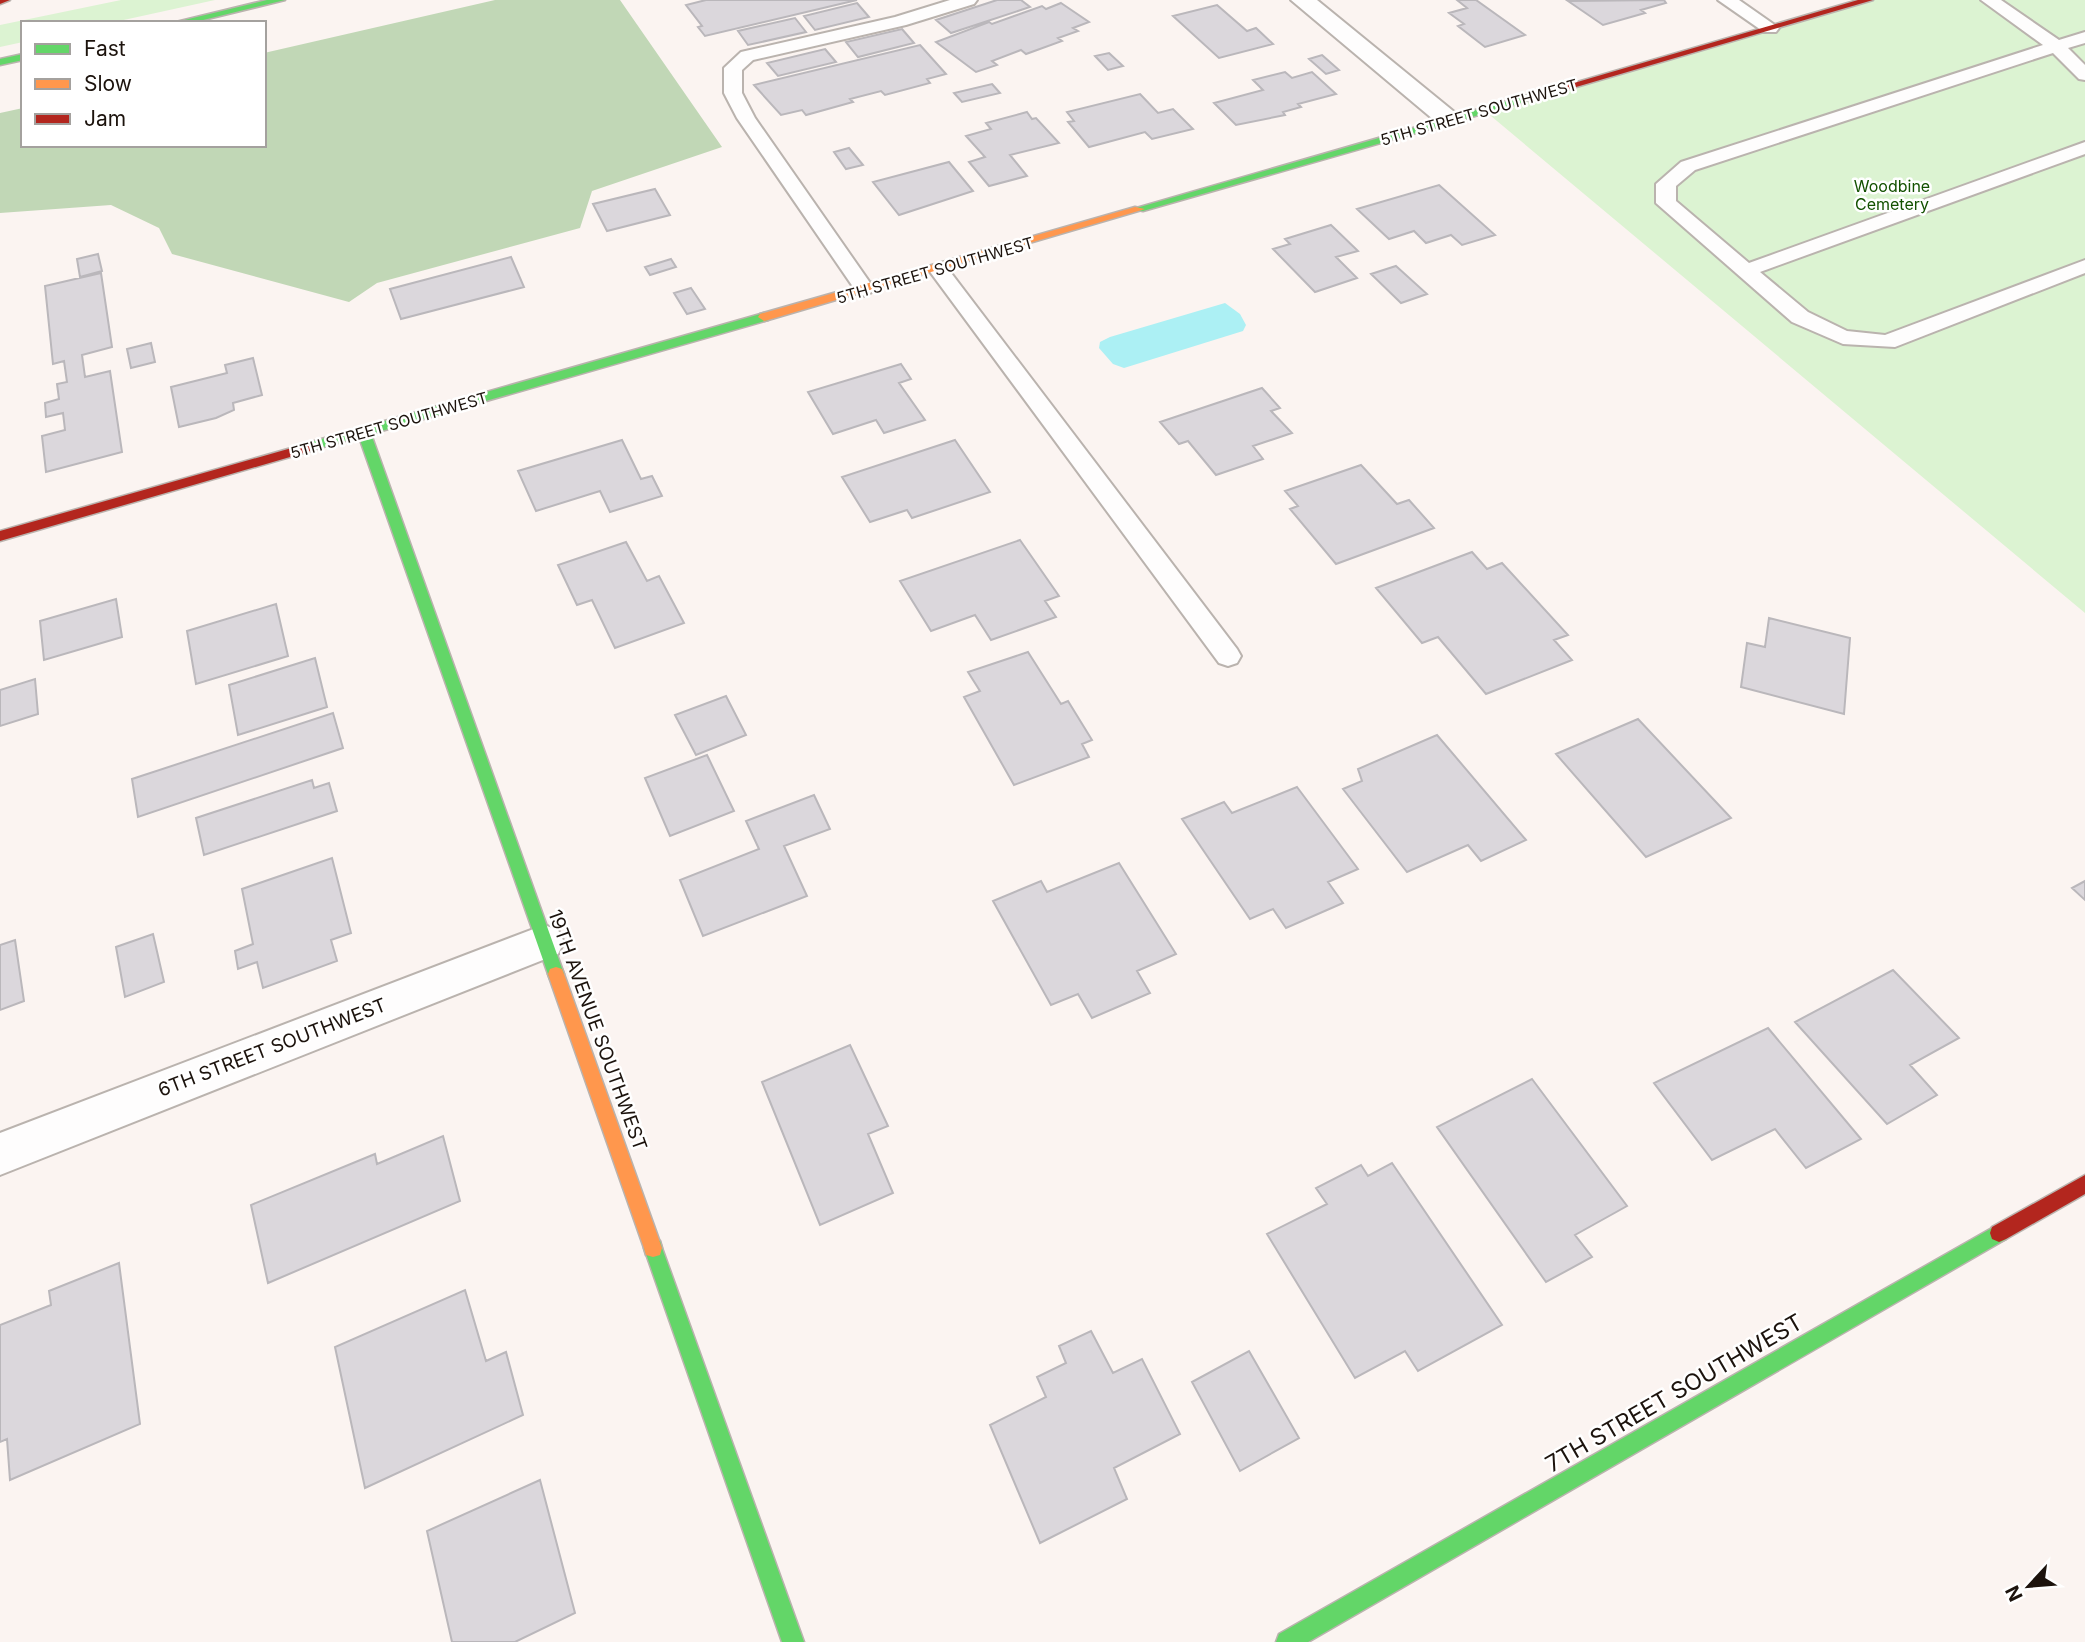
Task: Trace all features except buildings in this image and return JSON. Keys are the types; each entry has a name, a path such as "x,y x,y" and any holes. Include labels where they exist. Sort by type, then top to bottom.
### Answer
{"main road":[{"path":"0,1 5,0"},
{"path":"186,21 280,0"},
{"name":"5TH STREET SOUTHWEST","path":"0,536 865,290 1868,0"},
{"path":"0,62 21,57"},
{"name":"19TH AVENUE SOUTHWEST","path":"364,432 793,1642"},
{"name":"7TH STREET SOUTHWEST","path":"1287,1642 2085,1184"}],"street":[{"path":"1303,0 1449,120"},
{"name":"6TH STREET SOUTHWEST","path":"0,1154 544,942"}],"lane":[{"path":"865,290 746,118 733,93 733,68 747,56 900,20 968,0"},
{"path":"1727,0 1770,28"},
{"path":"1990,0 2056,47 2085,75"},
{"path":"2085,37 1688,166 1666,184 1666,203 1800,317 1843,337 1887,342 2085,266"},
{"path":"1745,271 2085,148"},
{"path":"938,269 1228,656"}],"green space":[{"path":"121,0 215,0 119,21 21,21 21,42 0,47 0,25"},
{"path":"495,0 620,0 722,147 592,191 580,228 377,283 349,302 172,254 159,228 111,205 0,213 0,113 21,108 21,147 266,147 266,53"},
{"name":"Woodbine Cemetery","path":"1868,0 2085,0 2085,613 1485,111"}],"water":[{"path":"1225,303 1240,314 1246,325 1243,331 1124,368 1113,364 1099,348 1100,342 1110,337"}],"traffic: fast":[{"path":"186,21 280,0"},
{"path":"0,62 21,57"},
{"path":"1139,209 1555,90"},
{"path":"309,447 764,317"},
{"path":"364,432 556,974"},
{"path":"1287,1642 1999,1233"},
{"path":"653,1248 793,1642"}],"traffic: slow":[{"path":"764,317 1139,209"},
{"path":"556,974 653,1248"}],"traffic: jam":[{"path":"0,1 5,0"},
{"path":"1555,90 1868,0"},
{"path":"0,536 309,447"},
{"path":"1999,1233 2085,1184"}]}
